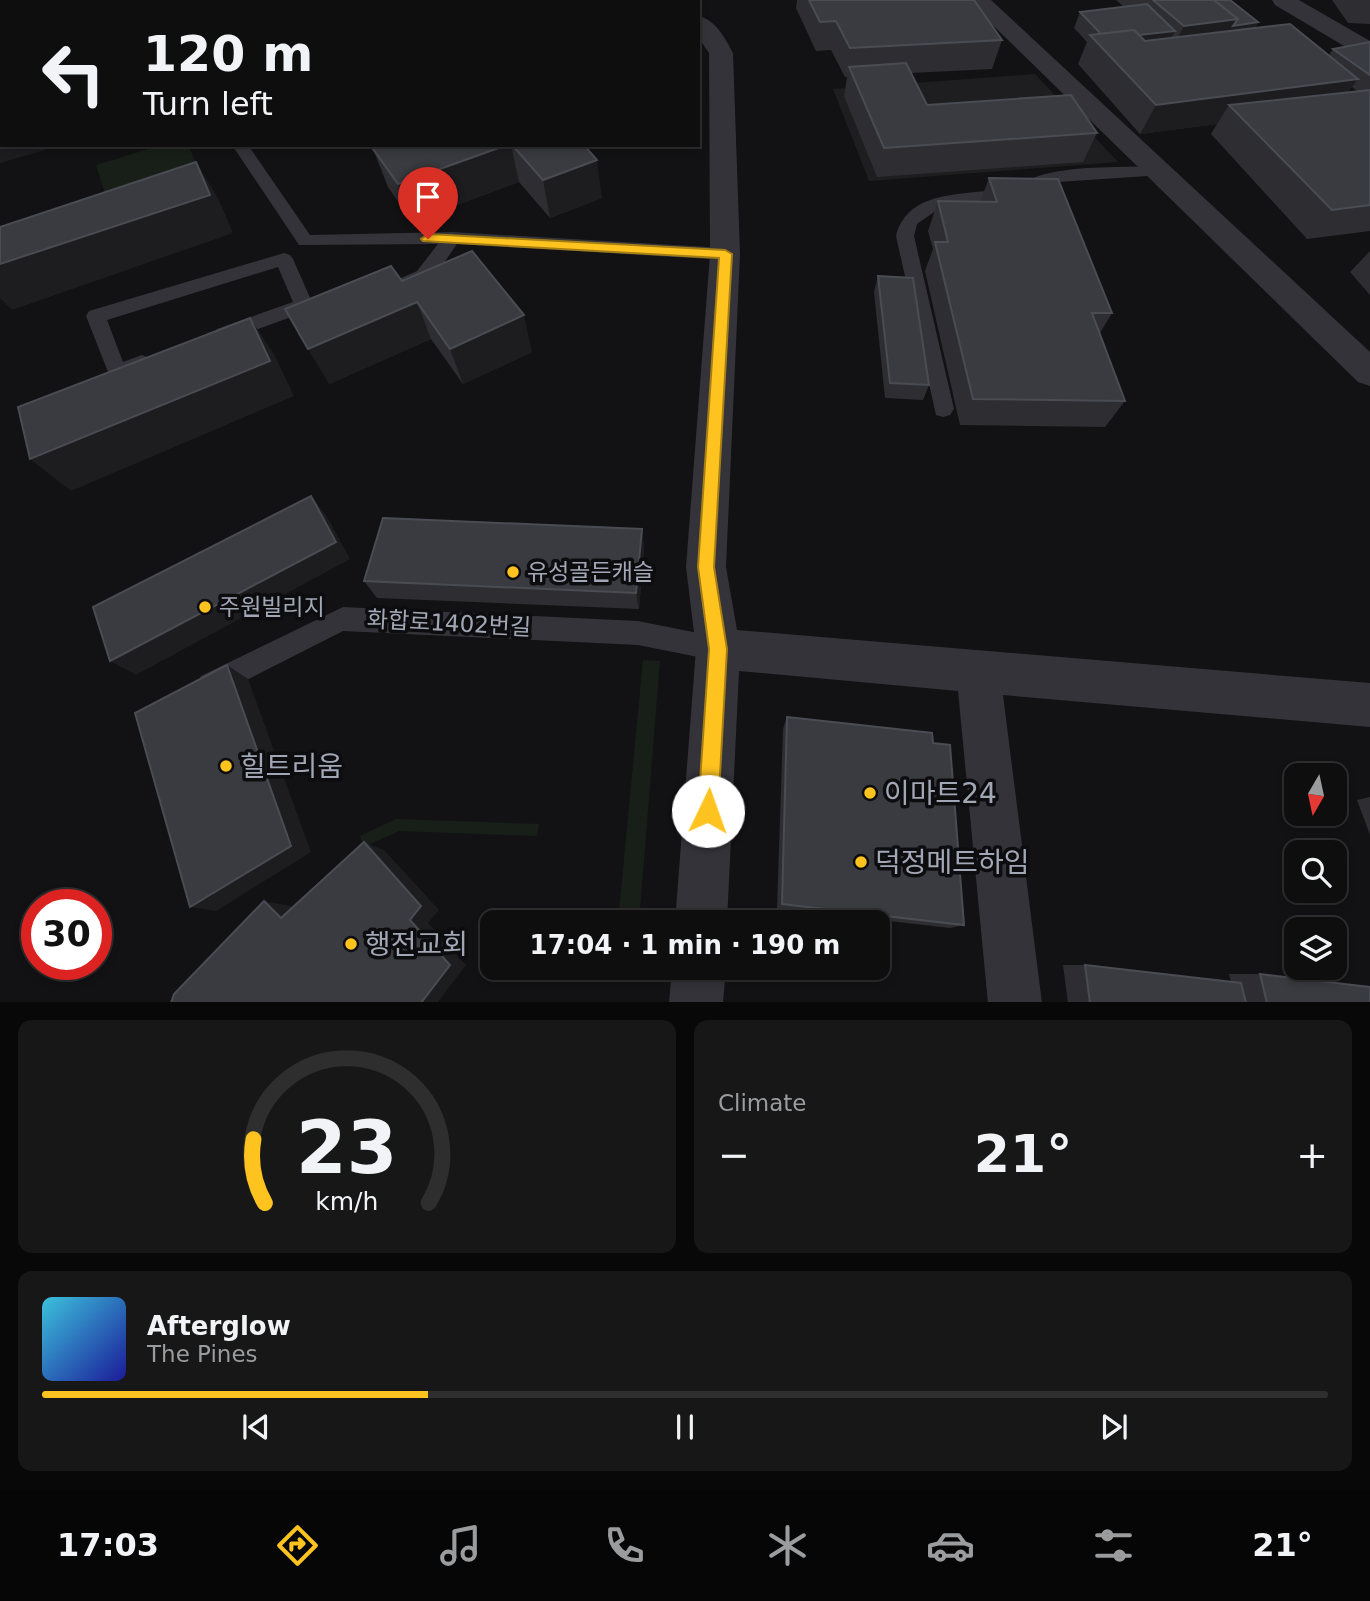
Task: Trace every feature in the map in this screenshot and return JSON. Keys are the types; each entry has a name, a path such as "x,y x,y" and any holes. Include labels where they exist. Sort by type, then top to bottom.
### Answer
{"street":[{"path":"978,0 1370,373"},
{"path":"1283,0 1370,51"},
{"path":"700,25 713,37 721,53 725,254 706,567 718,649 702,910"},
{"path":"718,649 1370,705"},
{"path":"978,671 1015,1002"},
{"path":"696,1002 698,980"}],"lane":[{"path":"241,147 305,241 452,238 725,254"},
{"path":"943,409 905,236 905,227 910,220 921,210 942,202 1018,191 1042,179 1157,171"},
{"path":"389,290 424,276 452,238"},
{"path":"155,359 117,372 96,316 284,259 304,305"},
{"path":"204,341 304,305 329,308"},
{"name":"화합로1402번길","path":"195,693 330,624 343,620 638,633 718,649"}],"shaded area":[{"path":"1035,74 1118,162 869,181 833,89"},
{"path":"154,147 189,147 198,167 106,196 96,165"},
{"path":"643,660 660,661 640,910 619,910"},
{"path":"396,819 539,824 537,836 399,831 363,847 360,836"}],"building":[{"path":"809,0 974,0 1002,40 850,48 836,21 820,22"},
{"path":"1153,0 1214,0 1238,19 1184,26"},
{"path":"1214,0 1230,0 1258,22 1233,26 1238,19"},
{"path":"1147,4 1175,31 1139,35 1134,30 1101,34 1080,12"},
{"path":"1290,24 1358,79 1156,105 1090,35 1134,30 1145,41"},
{"path":"1370,42 1370,75 1333,49"},
{"path":"906,63 927,105 1071,95 1097,133 884,148 849,67"},
{"path":"1370,90 1370,205 1332,210 1229,105"},
{"path":"378,147 501,147 398,184 373,149"},
{"path":"514,147 586,147 597,160 543,180"},
{"path":"196,162 210,195 0,264 0,227"},
{"path":"989,178 1058,179 1112,313 1092,313 1125,401 973,399 935,242 948,242 938,201 997,202"},
{"path":"472,251 524,315 450,349 417,302 308,349 285,309 391,266 402,281"},
{"path":"878,276 913,278 929,385 890,383"},
{"path":"250,318 270,361 30,459 18,407"},
{"path":"311,496 336,542 110,661 93,607"},
{"name":"유성골든캐슬","path":"383,518 642,529 636,593 364,581"},
{"name":"힐트리움","path":"227,665 291,846 190,907 135,713"},
{"name":"덕정메트하임","path":"787,717 932,733 933,743 950,745 964,925 890,916 890,910 834,910 782,904"},
{"name":"행전교회","path":"364,842 421,906 410,920 450,965 422,1002 171,1002 174,994 264,901 281,918"},
{"path":"1085,965 1241,983 1246,1002 1090,1002"},
{"path":"1260,974 1284,977 1284,980 1311,980 1370,987 1370,1002 1267,1002"}],"place":[{"name":"유성골든캐슬","path":"513,572"},
{"name":"주원빌리지","path":"205,607"},
{"name":"힐트리움","path":"226,766"},
{"name":"이마트24","path":"870,793"},
{"name":"덕정메트하임","path":"861,862"},
{"name":"행전교회","path":"351,944"}],"route":[{"path":"428,239 452,238 725,254 717,422 706,567 718,649 708,811"}]}
